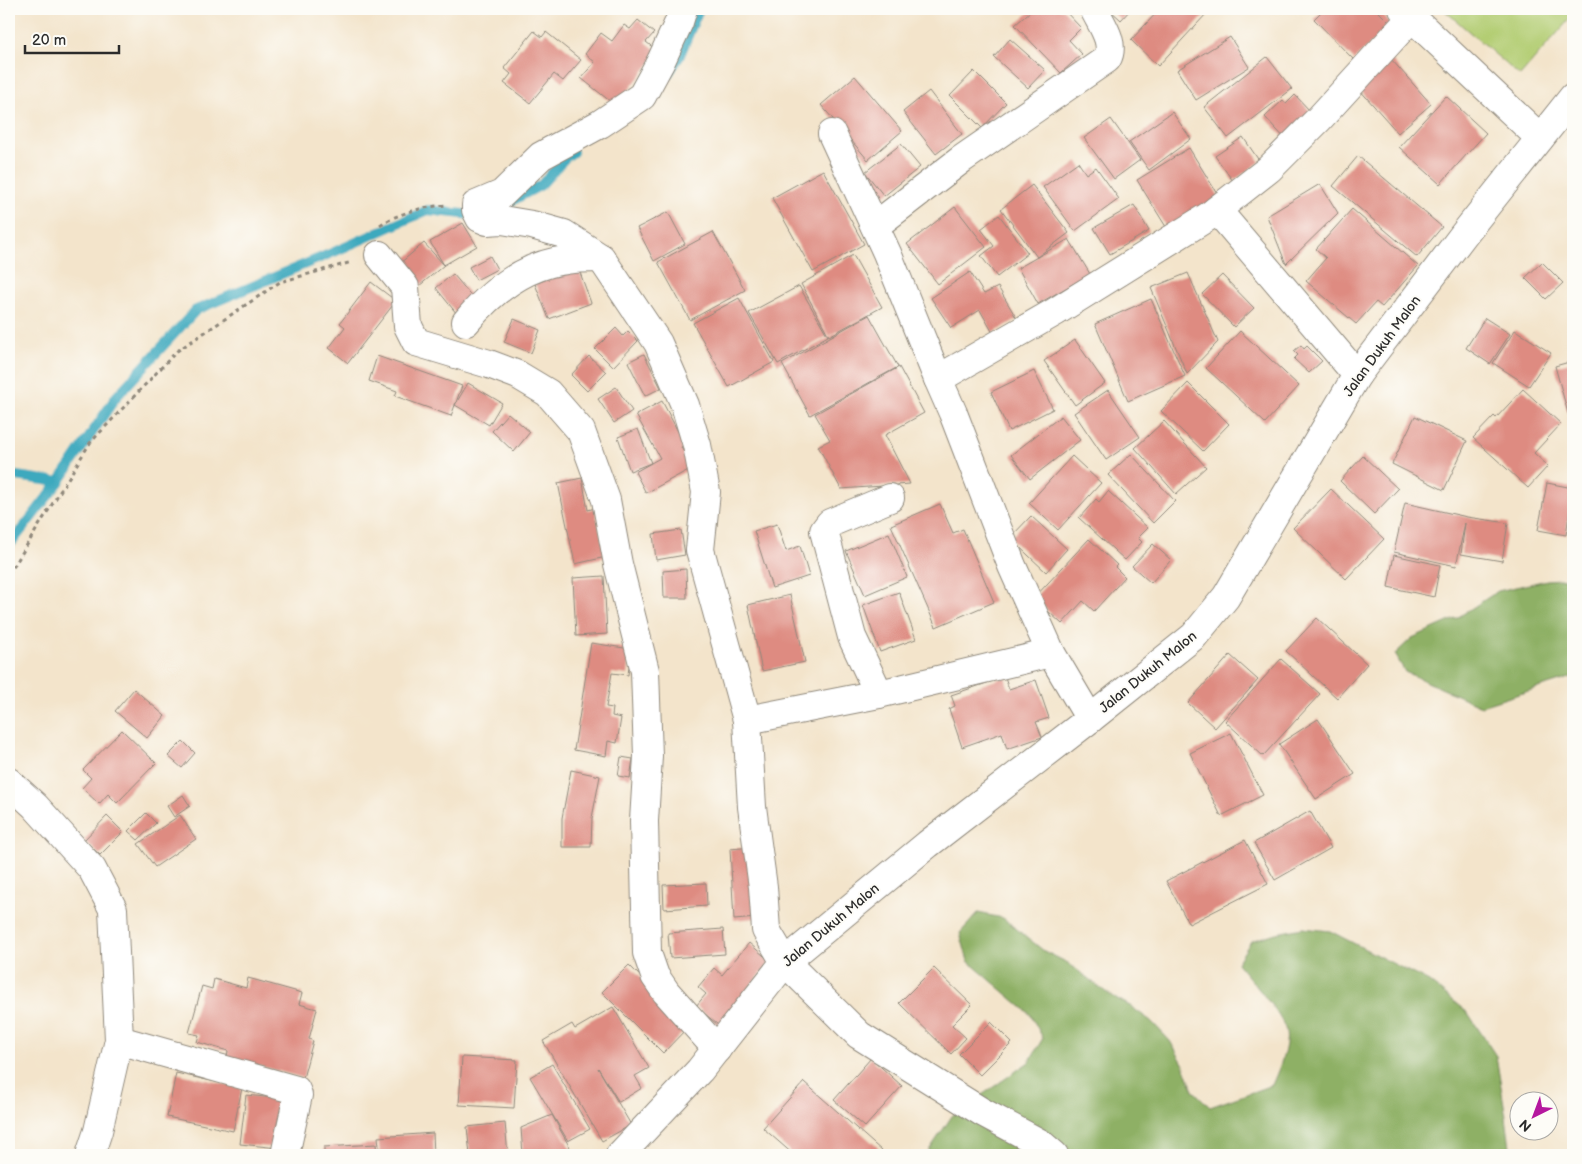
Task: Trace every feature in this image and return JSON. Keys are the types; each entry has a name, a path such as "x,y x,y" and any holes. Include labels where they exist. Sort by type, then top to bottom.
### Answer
{"street":[{"path":"683,9 661,61 642,96 600,124 541,156 502,194 478,211 487,220 502,220 532,225 564,234 601,258 658,343 685,405 697,445 706,492 700,550 747,720 752,807 763,887 766,930 785,962 859,1035 982,1112 1040,1143 1054,1155"},
{"path":"875,226 962,159 1107,59 1111,53 1111,45 1094,9"},
{"path":"938,379 1056,312 1217,210 1269,169 1307,132 1408,13 1540,138"},
{"name":"Jalan Dukuh Malon","path":"620,1155 700,1070 785,962 928,844 1194,636 1226,597 1357,375 1573,97"},
{"path":"832,134 875,226 938,379 954,413 1012,566 1051,652 1090,719"},
{"path":"1217,210 1357,375"},
{"path":"379,255 405,286 408,326 416,342 490,364 518,375 548,393 581,431 606,500 618,564 645,671 648,756 644,821 647,953 655,976 666,992 717,1049"},
{"path":"466,322 483,302 508,281 538,266 564,260 601,258"},
{"path":"879,694 852,637 824,530 830,523 890,498"},
{"path":"747,720 904,689 1051,652"},
{"path":"9,782 35,806 92,869 113,909 118,1040 98,1131 90,1155"},
{"path":"118,1040 296,1090 298,1095 285,1155"}],"path":[{"path":"375,228 401,214 427,207 455,204 478,211"},
{"path":"9,574 90,443 177,351 280,282 379,255"}],"green space":[{"path":"1443,9 1573,9 1573,15 1520,76"},
{"path":"1573,578 1573,677 1481,706 1405,672 1395,654 1412,638 1457,618 1498,591 1547,580"},
{"path":"978,913 1003,918 1044,951 1068,963 1107,993 1151,1021 1170,1041 1184,1065 1193,1090 1210,1107 1272,1085 1286,1045 1286,1032 1279,1016 1237,963 1251,941 1276,933 1303,928 1330,931 1429,982 1468,1013 1496,1056 1511,1155 926,1155 952,1116 1029,1062 1043,1038 1030,1014 968,961 960,933"}],"building":[{"path":"1033,9 1063,9 1081,28 1069,40 1082,54 1061,73 1015,25"},
{"path":"1109,9 1131,9 1121,20"},
{"path":"1160,9 1204,9 1208,12 1158,66 1131,40"},
{"path":"1324,9 1376,9 1391,24 1354,60 1314,19"},
{"path":"638,20 654,33 646,42 659,52 616,106 581,78 595,62 585,54 601,33 612,41 624,25 630,29"},
{"path":"534,31 542,37 546,32 581,60 563,81 554,74 530,103 504,83 511,74 504,68"},
{"path":"1230,37 1249,67 1196,100 1177,70"},
{"path":"1010,39 1045,70 1028,88 994,57"},
{"path":"1267,57 1292,89 1228,138 1204,107"},
{"path":"1391,59 1431,104 1398,133 1358,88"},
{"path":"974,71 1006,103 982,128 950,96"},
{"path":"855,76 902,131 868,160 821,105"},
{"path":"929,91 962,134 936,154 903,112"},
{"path":"1295,95 1311,112 1288,142 1265,117 1283,100 1286,104"},
{"path":"1446,96 1486,133 1440,184 1399,147"},
{"path":"1172,112 1191,139 1149,170 1129,142"},
{"path":"1111,119 1140,160 1114,179 1084,138"},
{"path":"1243,137 1260,162 1233,181 1215,156"},
{"path":"901,144 920,167 884,196 865,172"},
{"path":"1189,148 1220,198 1168,230 1137,180"},
{"path":"1358,156 1442,227 1417,257 1333,186"},
{"path":"1078,162 1086,174 1096,167 1119,199 1075,231 1043,187"},
{"path":"823,170 864,244 813,272 772,198"},
{"path":"1320,184 1338,213 1286,264 1267,216"},
{"path":"1032,185 1069,233 1037,257 1001,209"},
{"path":"1134,205 1149,231 1110,254 1094,228"},
{"path":"955,207 986,247 938,284 907,244"},
{"path":"1352,209 1418,266 1382,307 1376,302 1356,324 1306,281 1326,258 1316,249"},
{"path":"668,212 685,244 654,261 637,228"},
{"path":"999,215 1028,253 997,277 981,256 994,246 981,229"},
{"path":"463,223 477,246 444,265 430,242"},
{"path":"713,232 745,290 690,320 658,262"},
{"path":"1069,239 1090,274 1038,304 1018,268"},
{"path":"424,243 444,265 418,287 399,264"},
{"path":"853,255 882,307 829,336 801,284"},
{"path":"490,256 497,269 476,280 469,267"},
{"path":"1542,262 1563,283 1546,299 1525,278"},
{"path":"578,267 591,303 549,319 535,284"},
{"path":"970,272 984,294 998,287 1017,319 993,333 980,310 951,328 931,298"},
{"path":"1188,273 1218,342 1187,374 1151,288"},
{"path":"453,274 474,299 457,314 436,288"},
{"path":"1222,275 1254,308 1234,327 1202,294"},
{"path":"371,282 396,301 348,363 329,348 345,327 340,323"},
{"path":"799,286 828,336 778,364 749,313"},
{"path":"739,298 774,362 729,387 693,323"},
{"path":"1151,299 1185,376 1128,401 1095,324"},
{"path":"869,315 898,367 810,415 782,364"},
{"path":"1485,318 1510,334 1490,364 1466,348"},
{"path":"514,319 540,330 531,353 504,342"},
{"path":"616,328 623,336 628,331 638,341 613,367 595,349"},
{"path":"1515,330 1551,353 1529,386 1493,363"},
{"path":"1240,331 1299,386 1265,423 1206,368"},
{"path":"1075,340 1105,383 1075,405 1044,361"},
{"path":"1301,345 1304,349 1307,346 1322,361 1309,373 1294,359 1298,355 1294,351"},
{"path":"644,354 661,388 645,396 628,362"},
{"path":"377,356 462,386 451,416 395,396 397,391 369,381"},
{"path":"589,356 606,372 587,391 571,375"},
{"path":"1573,361 1573,428 1572,428 1555,366"},
{"path":"899,367 924,413 885,435 910,484 841,489 818,446 830,440 815,414"},
{"path":"1034,371 1053,409 1009,431 991,392"},
{"path":"468,383 502,403 489,425 455,405"},
{"path":"1188,383 1229,424 1203,451 1161,411"},
{"path":"616,387 632,411 614,423 598,399"},
{"path":"1523,389 1561,424 1534,453 1548,466 1528,488 1473,438 1494,416 1496,418"},
{"path":"1108,390 1140,437 1106,460 1074,413"},
{"path":"662,401 685,445 681,447 692,468 646,493 635,472 660,458 636,415"},
{"path":"508,413 530,432 514,452 492,431"},
{"path":"1061,416 1080,440 1030,479 1011,455"},
{"path":"1415,416 1467,441 1444,490 1392,464"},
{"path":"1164,421 1206,467 1176,494 1135,448"},
{"path":"638,429 651,463 630,471 618,437"},
{"path":"1131,454 1175,501 1153,523 1108,475"},
{"path":"1072,456 1101,483 1058,530 1029,503"},
{"path":"1363,456 1398,489 1374,514 1340,481"},
{"path":"582,478 588,510 595,508 606,557 575,564 558,483"},
{"path":"1547,483 1573,488 1566,535 1538,530"},
{"path":"1331,489 1384,539 1346,579 1293,528"},
{"path":"1108,491 1148,528 1138,538 1142,542 1125,560 1079,518 1096,499 1099,502"},
{"path":"1405,503 1467,517 1508,523 1502,561 1461,554 1465,523 1456,566 1394,552"},
{"path":"940,504 953,533 963,529 994,602 936,627 891,525"},
{"path":"1031,516 1067,549 1046,572 1010,538"},
{"path":"777,524 786,551 800,546 809,576 772,588 754,531"},
{"path":"681,530 685,555 656,560 653,534"},
{"path":"889,533 907,577 865,595 846,551"},
{"path":"1089,539 1117,565 1115,567 1125,577 1094,611 1083,601 1062,624 1034,598"},
{"path":"1153,544 1171,560 1151,583 1132,566"},
{"path":"1394,555 1440,565 1434,597 1388,587"},
{"path":"686,569 687,598 664,598 663,571"},
{"path":"604,576 607,634 576,636 573,578"},
{"path":"899,592 916,639 880,652 863,605"},
{"path":"790,595 805,662 762,671 748,605"},
{"path":"1317,618 1367,664 1337,698 1286,651"},
{"path":"591,643 631,649 628,675 612,673 606,707 613,708 612,716 621,718 617,743 608,741 606,756 574,750"},
{"path":"1230,655 1258,680 1215,728 1188,703"},
{"path":"1281,659 1320,694 1263,756 1225,721"},
{"path":"1005,677 1009,689 1036,680 1049,718 1036,722 1042,737 1007,749 1002,733 962,747 949,709 955,706 951,695"},
{"path":"134,689 165,716 147,738 115,711"},
{"path":"1318,719 1355,774 1316,799 1279,744"},
{"path":"122,730 156,763 117,803 108,794 99,804 82,788 91,778 83,770"},
{"path":"1231,733 1263,795 1221,816 1190,753"},
{"path":"183,741 195,753 182,768 168,756"},
{"path":"621,757 633,759 630,778 618,776"},
{"path":"571,770 600,776 592,818 591,847 562,847 562,818"},
{"path":"183,795 190,806 174,817 167,806"},
{"path":"1310,811 1331,848 1275,880 1254,843"},
{"path":"146,813 156,823 138,840 128,831"},
{"path":"180,815 196,839 155,867 138,844"},
{"path":"107,816 123,832 100,855 84,840"},
{"path":"1245,840 1268,884 1189,924 1166,881"},
{"path":"753,847 757,918 734,920 730,849"},
{"path":"706,883 707,906 664,909 663,885"},
{"path":"723,929 725,954 670,958 668,933"},
{"path":"749,943 771,962 718,1025 696,1006 706,994 698,987 714,968 722,975"},
{"path":"629,965 689,1026 663,1053 602,992"},
{"path":"934,968 972,1005 952,1025 966,1038 951,1054 899,1003"},
{"path":"248,978 302,993 299,1004 317,1009 309,1039 313,1041 303,1078 227,1057 228,1051 197,1042 199,1035 189,1033 202,986 212,989 214,979 246,988"},
{"path":"613,1007 649,1068 635,1076 642,1088 619,1102 598,1068 631,1125 602,1141 543,1041 572,1024 575,1029"},
{"path":"991,1022 1012,1043 980,1075 959,1054"},
{"path":"462,1057 517,1060 514,1108 459,1105"},
{"path":"871,1058 902,1086 865,1127 834,1100"},
{"path":"552,1064 590,1129 568,1141 530,1077"},
{"path":"176,1073 242,1088 233,1131 167,1117"},
{"path":"804,1082 882,1151 878,1155 794,1155 763,1128"},
{"path":"246,1095 283,1099 278,1148 240,1144"},
{"path":"552,1115 574,1155 523,1155 521,1128"},
{"path":"505,1123 508,1155 470,1155 467,1127"},
{"path":"433,1133 434,1155 380,1155 378,1137"},
{"path":"376,1144 377,1155 324,1155 324,1147"}],"waterway":[{"path":"668,74 679,57 699,9"},
{"path":"504,205 541,185 565,158 573,152"},
{"path":"9,546 59,482 116,397 196,310 428,210 476,214"},
{"path":"9,475 59,482"}]}
